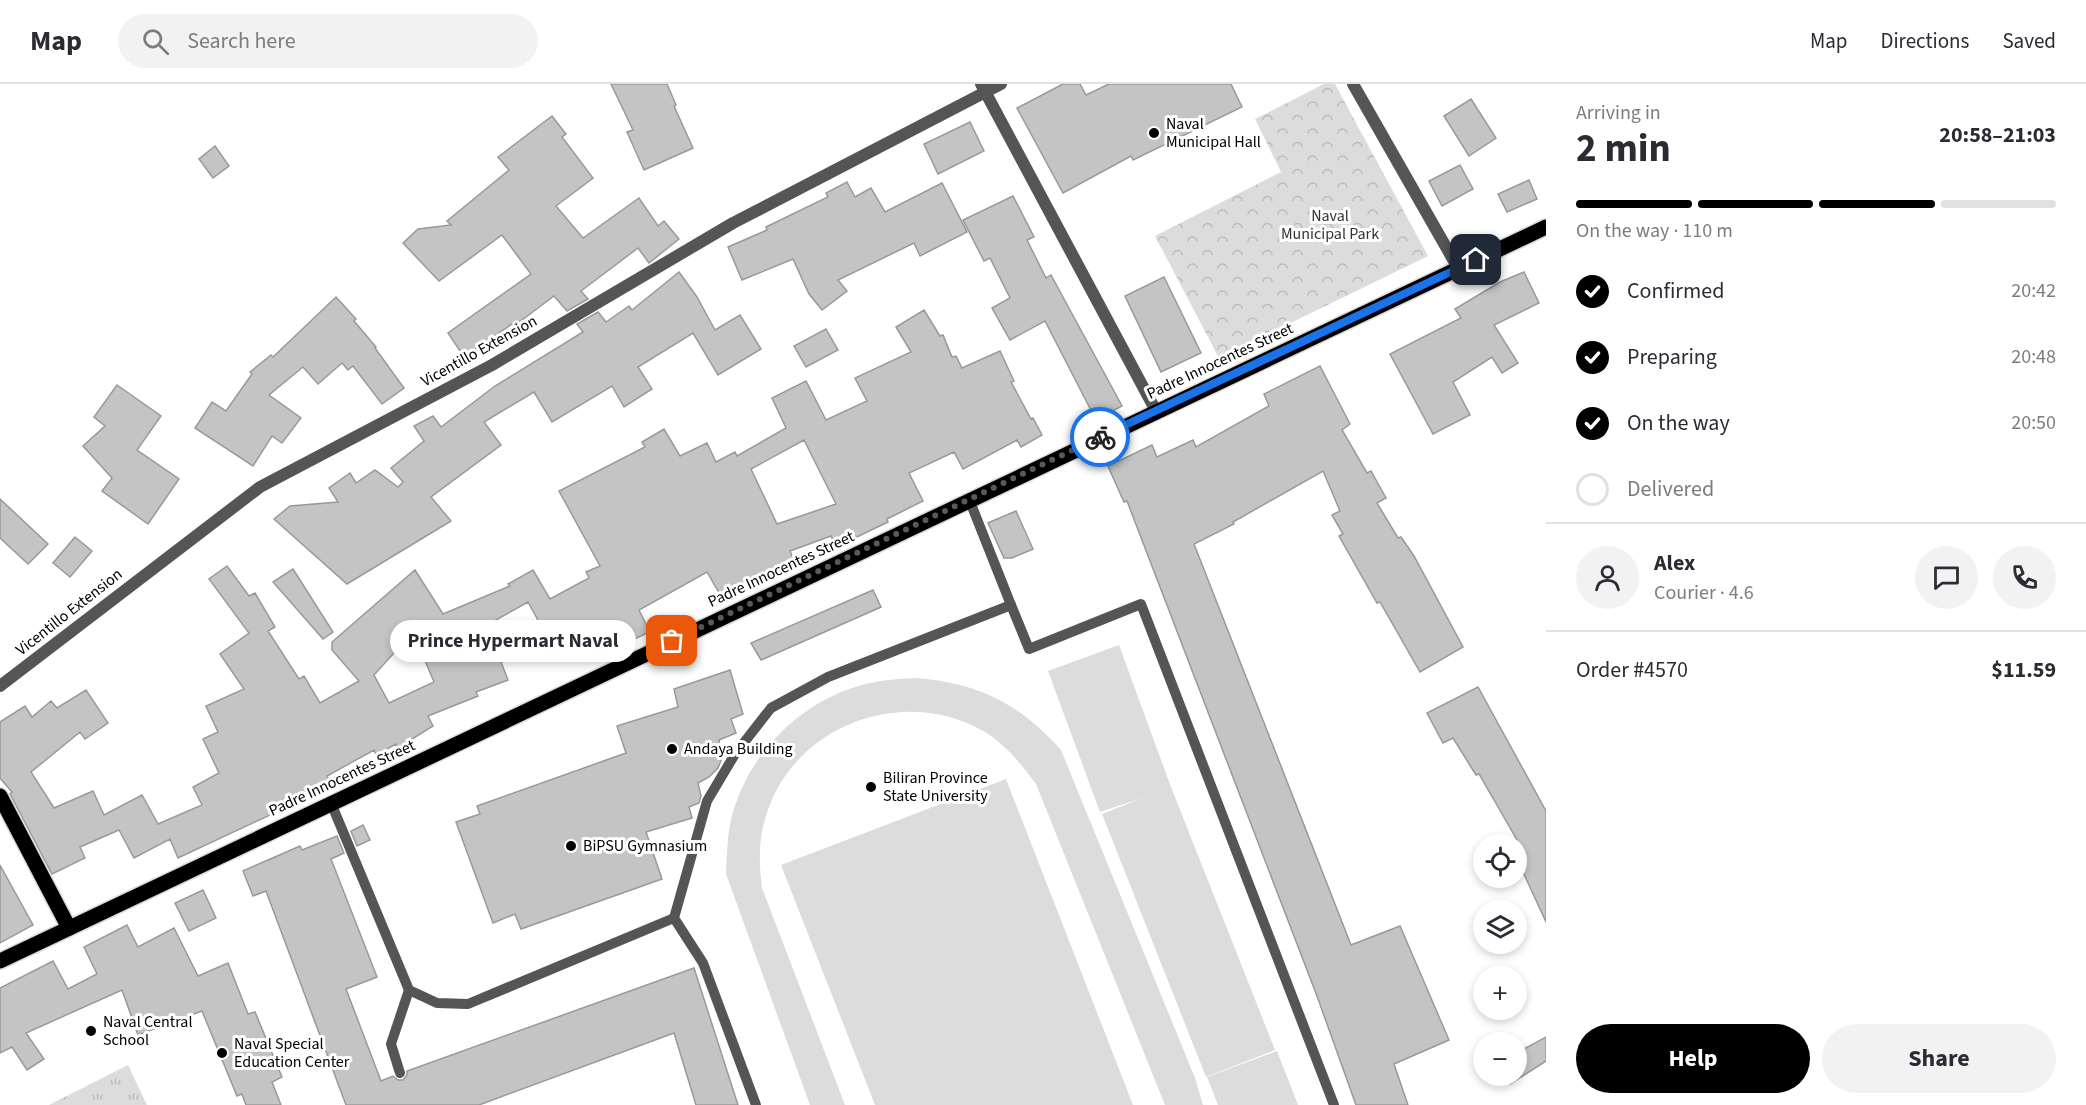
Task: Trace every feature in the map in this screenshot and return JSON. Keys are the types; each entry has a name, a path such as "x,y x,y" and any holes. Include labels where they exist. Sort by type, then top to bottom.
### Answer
{"main road":[{"name":"Padre Innocentes Street","path":"0,961 1546,227"},
{"path":"0,796 69,928"}],"street":[{"name":"Vicentillo Extension","path":"0,686 260,487 492,365 734,223 984,88 1001,84"},
{"path":"1353,84 1458,268"},
{"path":"984,88 1156,411"}],"lane":[{"path":"969,499 1029,649 1141,604 1334,1105"},
{"path":"756,1105 703,963 674,918 708,801 735,754 771,708 828,677 1011,606"},
{"path":"331,803 410,990 436,1003 468,1004 674,918"},
{"path":"400,1073 391,1044 410,990"}],"green space":[{"name":"Naval Municipal Park","path":"1324,84 1335,84 1428,256 1219,358 1155,236 1281,172 1255,119"},
{"path":"1119,645 1171,787 1275,1050 1206,1077 1102,814 1142,798 1100,812 1048,671"},
{"path":"916,678 959,685 996,698 1029,720 1061,750 1195,1078 1203,1105 1165,1105 1036,784 1019,762 985,732 953,718 920,712 887,713 855,722 826,737 800,758 780,784 763,825 760,852 762,888 845,1105 810,1105 726,874 731,820 738,797 749,774 778,735 797,718 817,704 862,685"},
{"path":"1006,779 1133,1105 875,1105 781,865"},
{"path":"1277,1051 1298,1105 1218,1105 1207,1077"},
{"path":"128,1065 147,1105 49,1105"}],"building":[{"path":"611,84 667,84 693,148 644,170 627,132 633,130"},
{"path":"1063,84 1080,84 1086,95 1109,84 1231,84 1242,107 1133,160 1131,156 1063,193 1017,108"},
{"path":"1471,99 1496,138 1469,156 1444,116"},
{"path":"552,116 566,134 562,137 593,178 556,206 583,238 639,198 658,226 664,221 679,239 649,263 638,248 581,291 588,299 567,311 554,296 514,326 512,324 464,357 448,333 531,274 502,235 439,281 403,243 418,229 451,225 447,221 509,170 498,157"},
{"path":"970,122 984,151 938,174 924,144"},
{"path":"215,146 229,166 213,178 199,159"},
{"path":"1460,165 1473,189 1442,206 1429,181"},
{"path":"1529,180 1537,199 1507,212 1498,194"},
{"path":"847,182 855,197 871,188 885,212 942,183 967,232 920,256 914,243 838,280 847,291 822,310 809,294 793,259 742,280 728,247 767,230 766,227 828,197 826,193"},
{"path":"1013,196 1034,237 1027,240 1046,278 1051,275 1122,406 1096,420 1045,321 1010,340 992,308 1010,298 990,258 984,261 963,220"},
{"path":"679,272 697,297 715,330 740,315 761,349 718,375 693,333 638,367 652,389 624,407 612,386 552,422 534,392 484,422 501,445 431,497 451,521 347,584 274,519 290,506 338,502 329,488 350,473 356,483 375,470 398,487 403,482 391,468 424,441 414,426 433,416 441,427 495,386 583,332 577,324 598,312 606,322 629,306 632,310"},
{"path":"1524,272 1539,303 1494,325 1518,363 1502,373 1492,357 1453,382 1470,415 1433,434 1390,354 1461,318 1455,309 1500,282"},
{"path":"1164,277 1201,353 1161,372 1125,296"},
{"path":"336,297 356,319 354,321 376,347 404,388 382,404 353,366 348,370 342,363 318,384 303,367 269,395 301,418 282,443 272,436 253,466 195,428 212,402 226,411 252,374 250,372 271,355 273,357"},
{"path":"924,310 940,336 943,335 952,357 956,356 962,368 1000,351 1014,381 1011,382 1042,435 1021,447 1017,440 963,469 954,452 909,473 923,501 887,519 888,522 836,547 831,536 790,551 797,568 771,579 769,573 722,598 707,572 639,610 650,632 604,653 597,638 564,656 550,630 545,633 528,602 487,625 508,680 476,692 478,696 428,716 433,726 398,748 396,744 376,755 374,750 327,776 332,786 178,858 170,839 134,858 119,830 80,847 85,858 52,874 10,794 12,792 0,778 0,722 25,706 32,717 51,701 57,708 86,690 108,723 85,739 80,732 31,772 54,808 93,791 104,815 142,795 158,824 202,805 193,787 219,773 203,739 218,732 206,706 244,689 220,654 249,633 209,579 227,566 249,596 255,593 275,627 268,631 299,679 304,676 320,703 359,681 332,650 332,642 415,570 443,614 510,586 508,584 533,570 550,599 589,578 586,572 600,566 559,491 645,447 642,442 664,429 680,456 707,443 716,462 735,452 737,456 786,428 772,398 806,381 826,420 867,401 855,378 911,352 896,327","holes":["804,440 836,504 777,524 751,469","413,632 434,682 389,703 374,675"]},
{"path":"826,329 838,350 806,367 794,346"},
{"path":"1320,366 1350,424 1342,430 1367,473 1371,471 1386,498 1377,503 1398,538 1401,537 1414,556 1463,647 1420,672 1339,536 1343,534 1332,515 1340,511 1323,471 1233,522 1234,524 1194,544 1351,945 1400,926 1449,1040 1394,1064 1408,1105 1356,1105 1317,996 1127,501 1124,502 1108,466 1152,445 1157,457 1193,440 1196,447 1269,406 1264,394"},
{"path":"117,385 161,416 137,450 179,479 148,524 102,491 112,478 83,446 105,426 94,417"},
{"path":"0,499 48,544 28,564 0,538"},
{"path":"1016,511 1033,549 1012,558 1004,558 988,523"},
{"path":"75,537 92,551 70,577 53,563"},
{"path":"293,569 333,632 323,639 273,582"},
{"path":"873,590 881,607 761,660 751,643"},
{"path":"730,670 743,714 731,719 736,733 719,740 722,758 718,768 698,783 701,796 699,803 689,807 692,818 646,832 662,879 521,929 515,914 493,923 456,822 480,814 477,806 626,753 617,726 678,707 674,689"},
{"path":"1478,687 1546,811 1546,922 1527,881 1527,834 1514,834 1479,774 1476,775 1453,738 1443,743 1427,713"},
{"path":"363,825 370,840 357,846 351,831"},
{"path":"337,836 344,853 331,859 377,977 346,989 381,1081 393,1076 398,1080 403,1080 407,1071 694,968 738,1105 696,1105 674,1033 479,1105 346,1105 266,891 253,896 243,871 300,846 302,850"},
{"path":"0,865 33,925 0,943"},
{"path":"203,890 216,918 189,931 175,903"},
{"path":"127,925 138,947 174,928 198,976 228,963 248,1014 255,1012 282,1077 272,1082 281,1105 246,1105 242,1094 237,1096 202,1011 138,1035 122,990 26,1033 44,1059 27,1070 12,1047 0,1053 0,988 53,961 68,989 97,974 84,947"},
{"path":"1546,1037 1546,1061 1527,1073 1527,1047"}],"way so far":[{"path":"672,641 1100,437"}],"place":[{"name":"Naval Municipal Hall","path":"1154,133"},
{"name":"Prince Hypermart Naval","path":"672,641"},
{"name":"Andaya Building","path":"672,749"},
{"name":"Biliran Province State University","path":"871,787"},
{"name":"BiPSU Gymnasium","path":"571,846"},
{"name":"Naval Central School","path":"91,1031"},
{"name":"Naval Special Education Center","path":"222,1053"}],"route":[{"path":"1100,437 1476,260"}]}
